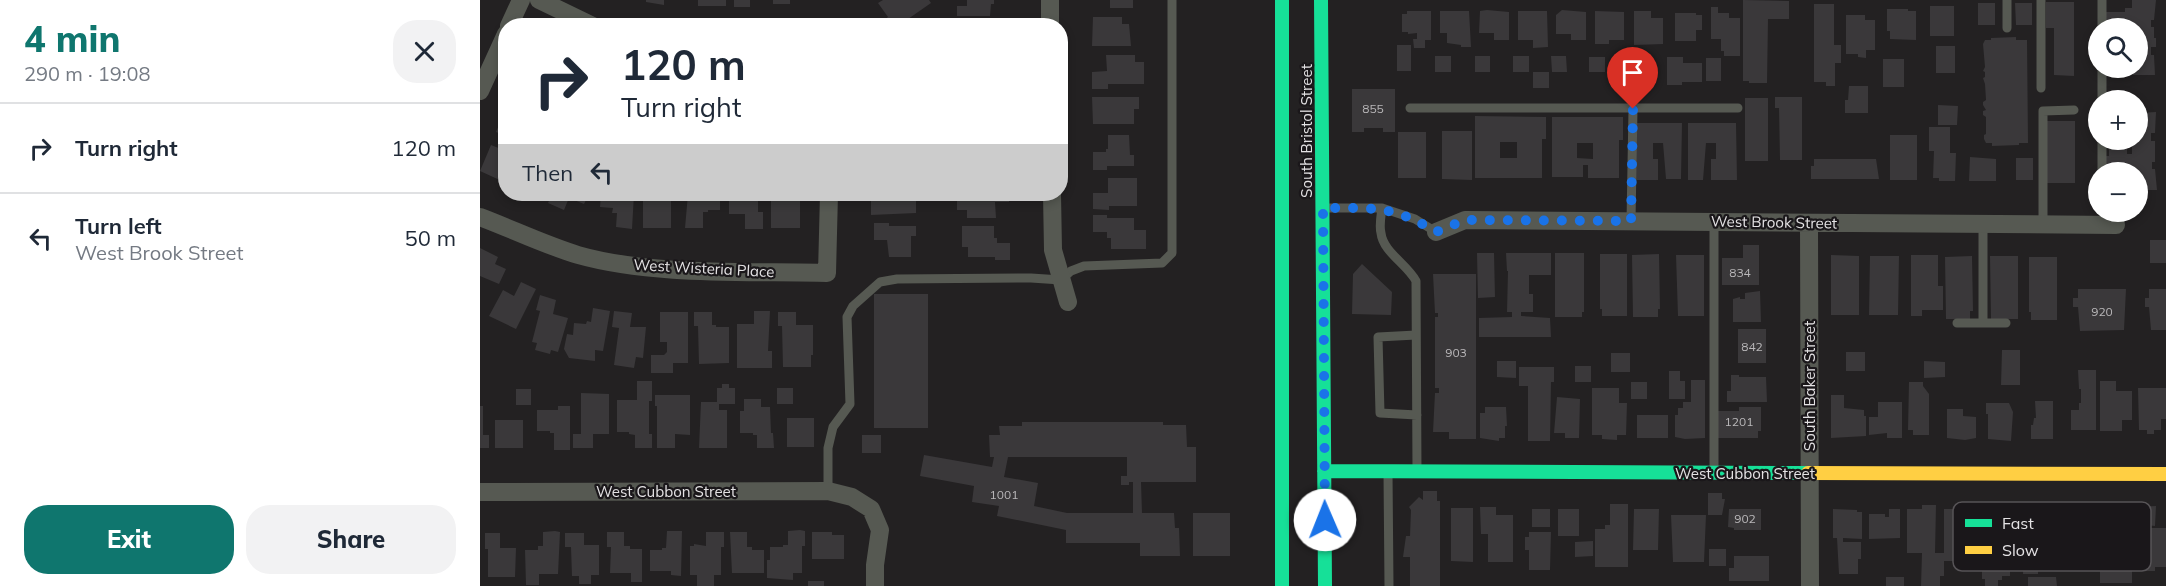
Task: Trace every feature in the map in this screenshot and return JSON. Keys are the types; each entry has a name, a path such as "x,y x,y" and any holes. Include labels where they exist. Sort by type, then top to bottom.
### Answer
{"main road":[{"name":"South Bristol Street","path":"1282,0 1282,586"},
{"name":"South Bristol Street","path":"1321,0 1325,586"},
{"name":"West Cubbon Street","path":"1324,471 2166,474"}],"street":[{"path":"513,18 521,0"},
{"path":"538,0 576,18"},
{"path":"1050,0 1050,18"},
{"path":"480,91 498,52"},
{"name":"West Wisteria Place","path":"480,217 578,255 633,266 827,273 829,201"},
{"path":"1052,201 1053,250 1068,302"},
{"name":"West Brook Street","path":"1436,232 1465,220 2116,225"},
{"name":"South Baker Street","path":"1809,223 1810,586"},
{"name":"West Cubbon Street","path":"480,492 828,491 852,497 871,509 880,530 875,565 875,586"}],"lane":[{"path":"828,491 828,448 833,427 850,404 847,317 853,306 880,282 897,279 1031,278 1061,280 1071,270 1084,266 1162,263 1172,254 1172,0"},
{"path":"2007,0 2007,28"},
{"path":"2041,0 2041,88"},
{"path":"2102,0 2102,18"},
{"path":"1410,108 1738,108"},
{"path":"1631,221 1633,109"},
{"path":"2043,225 2043,111 2074,110"},
{"path":"1323,208 1382,208 1415,219 1436,232"},
{"path":"1382,208 1381,234 1384,244 1416,281 1417,471"},
{"path":"1714,222 1714,472"},
{"path":"1983,224 1983,323"},
{"path":"1957,323 2006,323"},
{"path":"1416,335 1378,337 1380,413 1417,415"},
{"path":"1388,471 1389,586"}],"building":[{"path":"646,0 664,0 664,5 646,2"},
{"path":"698,0 726,0 726,6 698,6"},
{"path":"734,0 750,0 750,7 734,7"},
{"path":"773,0 790,0 790,4 773,4"},
{"path":"883,0 929,0 931,3 909,18 887,18 878,3"},
{"path":"967,0 994,0 994,4 991,4 990,16 957,16 957,6 967,6"},
{"path":"1110,0 1133,0 1133,8 1110,8"},
{"path":"1743,0 1789,1 1789,19 1768,19 1767,83 1743,81"},
{"path":"2132,0 2156,0 2154,20 2151,20 2151,27 2154,27 2154,38 2156,38 2156,47 2151,47 2151,55 2154,55 2155,75 2148,75 2148,18 2105,18 2105,12 2125,12 2125,8 2132,8"},
{"path":"2046,2 2074,2 2074,76 2054,75 2054,28 2046,28"},
{"path":"1978,3 1995,3 1995,25 1978,25"},
{"path":"2015,3 2032,3 2032,25 2016,25"},
{"path":"1814,4 1834,4 1834,45 1841,45 1841,63 1835,63 1835,86 1826,86 1826,82 1814,82"},
{"path":"1930,6 1954,6 1954,36 1930,36"},
{"path":"1711,7 1718,7 1718,13 1729,13 1729,18 1740,18 1740,56 1724,56 1724,51 1721,51 1721,39 1711,39"},
{"path":"1887,9 1916,11 1916,40 1890,39 1890,31 1887,31"},
{"path":"1562,10 1586,12 1586,40 1571,40 1571,34 1556,34 1556,15"},
{"path":"1407,11 1431,11 1431,40 1425,40 1425,48 1414,48 1413,39 1417,39 1417,33 1402,32 1402,14 1407,14"},
{"path":"1440,11 1469,11 1471,47 1447,43 1447,33 1440,33"},
{"path":"1480,11 1509,12 1509,40 1494,40 1494,33 1479,33"},
{"path":"1518,11 1547,11 1548,47 1533,48 1533,40 1518,40"},
{"path":"1595,11 1624,12 1624,40 1609,40 1609,44 1595,44"},
{"path":"1634,11 1651,11 1651,18 1663,18 1663,44 1634,45"},
{"path":"1675,13 1702,15 1702,30 1696,30 1696,41 1675,41"},
{"path":"1846,15 1865,15 1865,20 1875,20 1875,50 1866,50 1866,58 1858,57 1858,54 1846,54"},
{"path":"1093,17 1122,17 1122,24 1129,24 1131,46 1092,46"},
{"path":"2016,37 2016,40 2027,40 2028,143 1992,146 1992,143 1986,143 1984,139 1986,117 1983,111 1986,110 1983,102 1986,100 1983,78 1985,67 1983,44 1985,40 1991,40 1991,38"},
{"path":"1397,45 1411,45 1411,71 1397,71"},
{"path":"1936,46 1955,46 1955,73 1936,73"},
{"path":"1106,55 1135,55 1135,62 1144,62 1144,84 1108,84 1108,89 1092,89 1092,72 1107,71"},
{"path":"1435,56 1451,56 1451,72 1435,72"},
{"path":"1475,56 1490,56 1490,72 1475,72"},
{"path":"1513,56 1529,56 1529,72 1513,72"},
{"path":"1551,56 1566,56 1567,72 1552,72"},
{"path":"1643,56 1643,73 1628,74 1628,57"},
{"path":"1589,57 1605,57 1605,72 1589,72"},
{"path":"1667,57 1683,57 1683,63 1702,63 1702,82 1667,85"},
{"path":"1706,58 1721,58 1721,81 1706,81"},
{"path":"1883,59 1904,59 1904,87 1883,87"},
{"path":"1533,72 1549,72 1549,88 1533,88"},
{"path":"1849,86 1868,86 1868,113 1845,113 1845,100 1848,100"},
{"path":"1352,89 1395,89 1395,132 1383,132 1383,128 1364,128 1364,132 1352,132"},
{"path":"1092,97 1139,97 1139,109 1134,109 1134,124 1093,124"},
{"path":"1775,97 1802,97 1802,160 1780,160 1779,108 1775,108"},
{"path":"1745,98 1768,98 1768,161 1745,161"},
{"path":"1938,105 1958,106 1957,125 1938,125"},
{"path":"2148,112 2156,112 2155,133 2151,133 2151,141 2155,141 2155,162 2152,162 2152,169 2155,169 2157,190 2148,190 2148,162 2106,162 2109,150 2127,150 2127,154 2132,154 2132,150 2148,150"},
{"path":"1475,116 1546,117 1546,139 1542,139 1542,178 1475,178","holes":["1500,142 1517,142 1517,158 1500,158"]},
{"path":"1552,117 1623,117 1623,140 1619,140 1619,178 1588,178 1588,165 1583,165 1583,177 1552,177","holes":["1577,143 1593,143 1593,159 1577,158"]},
{"path":"2047,121 2075,121 2075,183 2047,183"},
{"path":"1634,123 1682,123 1681,179 1666,179 1663,143 1653,143 1653,159 1658,159 1658,180 1634,180"},
{"path":"1688,123 1736,123 1737,180 1711,180 1711,159 1716,159 1716,143 1706,143 1703,180 1688,180"},
{"path":"1929,127 1950,127 1950,153 1956,153 1955,181 1939,181 1939,178 1933,178 1934,151 1929,151"},
{"path":"1442,131 1472,131 1472,180 1442,179"},
{"path":"1398,132 1426,132 1426,178 1398,178"},
{"path":"1108,135 1129,135 1130,155 1134,155 1134,166 1107,166 1107,170 1093,170 1093,152 1106,152"},
{"path":"1890,135 1917,135 1917,180 1890,180"},
{"path":"491,145 498,148 498,179 480,171"},
{"path":"1970,157 1996,159 1996,181 1969,181"},
{"path":"2016,158 2033,158 2033,180 2016,180"},
{"path":"1814,159 1876,159 1879,179 1811,179 1811,166 1814,166"},
{"path":"1108,178 1137,178 1137,206 1109,206 1109,210 1093,209 1093,193 1108,193"},
{"path":"549,201 568,201 564,210 548,203"},
{"path":"600,201 634,201 632,229 616,227 617,213 612,213 613,208 600,207"},
{"path":"643,201 671,201 671,228 643,228"},
{"path":"687,201 720,201 720,210 703,212 703,228 685,228"},
{"path":"729,201 758,201 758,212 763,212 763,229 745,229 745,214 729,214"},
{"path":"771,201 800,201 800,228 771,228"},
{"path":"871,201 916,201 916,213 871,215"},
{"path":"957,201 1009,201 995,202 996,218 967,218 967,210 957,210"},
{"path":"1093,215 1107,215 1107,218 1134,218 1134,230 1146,230 1146,249 1111,249 1111,238 1107,238 1107,232 1093,232"},
{"path":"874,223 889,223 889,226 916,226 916,236 911,236 911,257 889,257 887,240 874,240"},
{"path":"962,226 994,226 994,238 997,238 997,243 1010,243 1010,260 995,260 995,257 968,257 968,247 962,247"},
{"path":"2150,240 2166,240 2166,263 2150,263"},
{"path":"1743,245 1759,245 1759,285 1722,285 1722,258 1743,258"},
{"path":"480,248 498,257 495,264 506,269 499,284 480,276"},
{"path":"1477,253 1494,253 1495,297 1478,298"},
{"path":"1506,253 1551,253 1551,275 1529,275 1529,294 1533,294 1533,312 1521,312 1521,316 1550,318 1551,337 1479,337 1479,318 1512,317 1512,312 1507,312"},
{"path":"1555,253 1584,253 1584,312 1582,312 1582,317 1555,317"},
{"path":"1600,254 1627,254 1627,316 1602,316"},
{"path":"1659,254 1660,309 1658,309 1658,317 1633,317 1632,255"},
{"path":"1676,255 1704,255 1704,316 1678,316"},
{"path":"1831,255 1859,256 1859,315 1831,315"},
{"path":"1911,255 1938,255 1938,286 1943,286 1943,310 1922,310 1922,316 1911,316"},
{"path":"1870,256 1899,256 1898,315 1869,315"},
{"path":"1972,256 1973,311 1970,311 1970,319 1946,319 1945,257"},
{"path":"1990,256 2018,256 2018,319 1991,319"},
{"path":"2029,257 2057,257 2057,320 2031,320"},
{"path":"1362,264 1392,292 1391,315 1352,314 1353,274"},
{"path":"1433,274 1476,274 1476,439 1449,439 1449,432 1433,432 1435,393 1439,393 1439,388 1435,388 1435,317 1438,317 1438,313 1435,313"},
{"path":"521,282 536,289 516,329 489,316 503,290 514,296"},
{"path":"2078,289 2126,289 2124,330 2080,331 2078,307 2073,307 2073,298 2078,298"},
{"path":"2149,289 2166,289 2166,330 2151,330 2149,307 2145,307 2145,298 2149,298"},
{"path":"1760,291 1761,322 1733,322 1733,299 1740,297 1740,299 1745,299 1745,293"},
{"path":"874,294 928,294 928,428 874,428"},
{"path":"540,295 556,300 553,314 568,318 558,352 551,350 550,354 535,350 537,343 532,342 540,311 536,310"},
{"path":"593,308 610,311 603,351 595,350 595,361 569,358 564,349 567,334 573,335 574,323 591,322"},
{"path":"614,311 632,313 630,327 646,327 643,358 636,357 634,368 614,365 619,328 612,327"},
{"path":"754,311 770,311 768,351 772,351 772,368 737,368 737,324 754,324"},
{"path":"660,312 688,312 688,363 673,363 673,373 651,373 651,355 664,355 667,352 667,342 660,342"},
{"path":"694,312 712,312 712,325 729,327 729,363 699,364 698,326 694,326"},
{"path":"778,312 796,312 796,325 813,325 811,367 783,367 782,326 778,326"},
{"path":"1738,329 1766,329 1766,363 1738,363"},
{"path":"2002,350 2020,350 2020,385 2001,385"},
{"path":"1846,352 1865,352 1865,371 1846,371"},
{"path":"1611,353 1630,353 1630,372 1611,372"},
{"path":"1497,361 1516,361 1516,378 1497,377"},
{"path":"1924,361 1945,362 1945,377 1924,378"},
{"path":"1575,366 1591,366 1591,382 1575,382"},
{"path":"1519,367 1554,367 1554,382 1551,382 1550,441 1528,441 1528,386 1519,386"},
{"path":"2078,370 2096,370 2096,430 2071,430 2071,410 2079,410 2079,403 2081,403"},
{"path":"1669,371 1680,371 1680,381 1685,381 1685,399 1669,399"},
{"path":"1731,375 1766,377 1767,402 1727,402 1727,391 1731,391"},
{"path":"1691,380 1705,380 1705,438 1675,437 1675,415 1678,415 1678,408 1683,408 1683,402 1691,402"},
{"path":"637,381 652,381 652,401 649,401 649,434 652,434 652,448 635,448 635,435 629,432 617,432 617,400 637,400"},
{"path":"2100,381 2116,381 2116,391 2132,391 2132,420 2122,420 2122,431 2100,431"},
{"path":"1631,382 1647,382 1647,399 1631,399"},
{"path":"1909,382 1923,382 1929,394 1929,435 1913,435 1913,430 1908,430"},
{"path":"722,384 729,384 729,388 735,388 735,404 719,404 719,410 727,410 727,448 699,448 701,402 717,402 717,388 722,388"},
{"path":"777,388 793,388 793,404 777,404"},
{"path":"1592,388 1619,388 1619,403 1627,403 1626,435 1617,435 1617,440 1602,439 1602,435 1592,435"},
{"path":"2138,388 2166,388 2166,419 2161,419 2161,430 2154,430 2154,434 2147,434 2147,430 2139,430"},
{"path":"516,389 531,389 531,405 516,405"},
{"path":"581,393 609,394 609,434 593,434 593,448 573,448 573,434 581,434"},
{"path":"655,395 690,395 690,435 675,434 675,448 657,448"},
{"path":"1831,395 1844,395 1844,408 1864,410 1866,436 1831,438"},
{"path":"1557,397 1580,399 1579,438 1565,438 1565,433 1554,433"},
{"path":"744,399 761,399 761,407 770,407 774,448 757,448 757,435 740,433 740,411 744,411"},
{"path":"2035,401 2053,401 2053,439 2031,439 2031,425 2036,418"},
{"path":"1878,402 1902,402 1902,438 1887,438 1887,433 1869,435 1869,417 1878,417"},
{"path":"1986,403 2009,403 2013,412 2011,441 1988,439"},
{"path":"480,406 483,406 483,435 489,435 489,448 480,448"},
{"path":"558,406 570,406 570,450 554,450 554,433 537,431 537,410 558,410"},
{"path":"1485,407 1506,407 1505,438 1499,438 1499,441 1480,438 1480,413 1485,413"},
{"path":"1739,407 1761,407 1761,431 1758,431 1758,438 1717,438 1717,411 1739,411"},
{"path":"1947,409 1963,409 1963,416 1976,417 1976,438 1965,440 1947,438"},
{"path":"1637,415 1668,415 1668,438 1637,438"},
{"path":"787,418 814,418 814,447 787,447"},
{"path":"495,420 523,420 523,448 495,448"},
{"path":"1022,422 1163,422 1163,425 1186,425 1187,447 1196,447 1196,482 1141,482 1142,513 1174,513 1175,528 1179,528 1180,556 1140,556 1140,543 1066,543 1066,530 997,516 999,506 972,502 974,486 920,476 924,455 992,467 994,457 990,457 989,435 1000,435 999,426 1022,426","holes":["1008,457 1127,457 1127,476 1121,476 1121,485 1129,485 1129,482 1133,482 1133,513 1067,513 1034,506 1038,483 1004,477"]},
{"path":"862,435 881,435 881,453 862,453"},
{"path":"1423,491 1437,491 1437,501 1440,501 1440,586 1410,586 1410,557 1403,557 1406,536 1410,536 1411,510 1409,507 1419,497 1423,500"},
{"path":"1708,493 1722,493 1722,499 1725,499 1722,515 1708,515"},
{"path":"1610,504 1628,504 1628,567 1595,567 1595,529 1605,529 1605,525 1610,525"},
{"path":"1922,505 1936,505 1935,553 1944,553 1944,509 1953,509 1953,561 1944,561 1944,576 1940,576 1940,586 1921,586 1922,553 1907,553 1907,509 1922,509"},
{"path":"2151,506 2156,506 2155,526 2151,526"},
{"path":"1480,507 1496,507 1496,515 1513,515 1513,562 1488,562 1488,534 1481,534"},
{"path":"1451,508 1473,508 1473,562 1451,561"},
{"path":"1532,509 1550,509 1550,527 1532,527"},
{"path":"1558,509 1579,509 1579,536 1558,536"},
{"path":"1634,509 1659,509 1658,550 1633,550"},
{"path":"1729,509 1761,509 1761,530 1734,530 1728,527"},
{"path":"1833,509 1862,512 1862,539 1843,538 1843,542 1861,542 1858,574 1839,574 1837,538 1833,538"},
{"path":"1889,509 1900,509 1900,538 1869,539 1869,514 1885,514 1885,517 1889,517"},
{"path":"1193,513 1230,513 1230,556 1193,556"},
{"path":"1671,515 1706,515 1704,562 1673,562"},
{"path":"2151,528 2166,528 2166,567 2155,567 2155,571 2151,571"},
{"path":"667,531 682,531 681,576 671,575 671,571 650,571 650,550 666,548"},
{"path":"788,531 805,531 805,546 802,546 802,573 793,573 793,580 767,578 770,547 788,545"},
{"path":"543,532 560,532 558,574 539,574 539,585 526,585 525,550 538,550 538,546 543,546"},
{"path":"607,532 624,532 624,546 630,546 630,549 642,549 642,582 631,582 631,573 610,573 611,547 607,547"},
{"path":"706,532 724,532 724,547 721,547 721,575 714,575 714,586 697,586 697,575 690,575 690,546 694,544 706,546"},
{"path":"730,532 747,532 747,547 752,547 752,550 764,550 764,573 732,573"},
{"path":"812,532 832,532 832,535 844,535 844,559 812,559"},
{"path":"1529,532 1551,532 1550,570 1529,570 1529,550 1525,550 1525,537 1529,537"},
{"path":"485,533 500,533 500,548 516,548 515,577 488,577 488,549 485,549"},
{"path":"565,533 584,533 584,545 599,545 599,575 591,575 591,584 579,584 579,576 572,576 571,547 565,547"},
{"path":"1593,541 1593,556 1575,557 1575,542"},
{"path":"1709,549 1726,549 1726,566 1709,566"},
{"path":"1734,556 1769,556 1769,581 1729,581 1729,568 1734,568"},
{"path":"1982,571 2010,571 2010,576 2002,576 2002,580 1998,580 1998,586 1985,586 1985,579 1982,579"},
{"path":"2023,571 2038,571 2038,574 2023,574"},
{"path":"2100,571 2132,571 2132,583 2100,583"},
{"path":"1886,577 1904,577 1904,586 1886,586"},
{"path":"2028,577 2056,577 2057,586 2028,586"},
{"path":"808,581 824,581 824,586 808,586"}],"traffic: fast":[{"path":"1282,0 1282,586"},
{"path":"1321,0 1325,586"},
{"path":"1324,471 1808,473"}],"traffic: slow":[{"path":"1808,473 2166,474"}],"route":[{"path":"1325,520 1323,208 1382,208 1415,219 1436,232 1465,220 1631,221 1633,109"}]}
